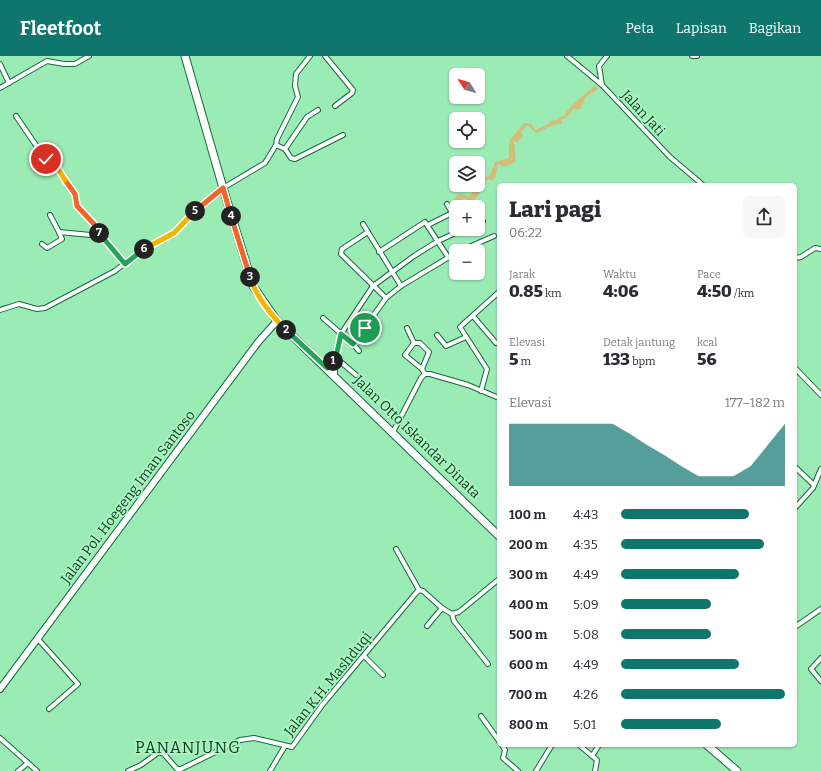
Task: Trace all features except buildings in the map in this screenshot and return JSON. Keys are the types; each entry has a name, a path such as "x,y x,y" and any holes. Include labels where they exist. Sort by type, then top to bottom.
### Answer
{"main road":[{"name":"Jalan Otto Iskandar Dinata","path":"186,56 223,188 253,286 277,321 335,375 497,534"},
{"path":"709,747 737,771"}],"street":[{"path":"0,88 47,62 75,64 89,56"},
{"path":"0,310 19,304 37,309 45,308 125,264 142,250 174,233 192,214 223,188 255,171 265,163 276,145 277,139 298,97 295,86 296,74 310,56"},
{"path":"325,56 353,90 352,93 335,106"},
{"name":"Jalan Jati","path":"567,56 600,84 670,157 700,183"},
{"path":"600,84 599,66 607,56"},
{"path":"692,56 697,56"},
{"path":"0,64 9,83"},
{"path":"285,149 307,118 318,110"},
{"path":"16,116 44,157 54,162 75,194 77,206 95,225 101,236 125,264"},
{"path":"276,145 285,149 295,159 343,135"},
{"path":"447,204 449,208"},
{"path":"428,225 449,214"},
{"path":"42,244 46,248 62,239 50,215"},
{"path":"353,344 386,298 401,286 448,257 428,225 424,222 380,252"},
{"path":"363,224 401,286"},
{"path":"59,232 101,236"},
{"path":"368,232 342,249 340,254 386,298"},
{"path":"335,375 335,358 341,334 373,286 392,271 449,236"},
{"path":"476,244 494,236"},
{"path":"797,258 801,257 815,248 821,249"},
{"path":"481,391 487,369 460,327 497,294"},
{"path":"474,316 496,343"},
{"path":"323,318 359,351"},
{"name":"Jalan Pol. Hoegeng Iman Santoso","path":"0,689 259,341 277,321"},
{"path":"407,328 414,343"},
{"path":"438,335 446,346 466,337"},
{"path":"414,343 405,355 422,369 425,374"},
{"path":"414,343 420,343 429,352 422,369"},
{"path":"327,368 335,358"},
{"path":"335,358 356,375"},
{"path":"797,370 821,395"},
{"path":"393,432 421,378 425,374 430,374 497,397"},
{"path":"797,469 814,485"},
{"path":"797,506 814,485 821,469"},
{"path":"396,549 419,590 423,591 442,608 452,614 454,621 488,664"},
{"path":"452,614 458,612 497,580"},
{"name":"Jalan K.H. Mashduqi","path":"128,771 141,765 159,752 164,754 177,770 181,769 240,740 251,738 292,747 323,704 419,590"},
{"path":"426,626 442,608"},
{"path":"797,626 821,609"},
{"path":"38,639 78,684 49,709"},
{"path":"364,656 383,675"},
{"path":"821,658 810,670 821,681"},
{"path":"481,716 497,738"},
{"path":"0,738 37,771"},
{"path":"270,771 285,746"},
{"path":"503,747 505,750 504,758 518,771"},
{"path":"536,771 551,747"},
{"path":"581,747 597,760 595,771"},
{"path":"592,756 598,747"},
{"path":"18,771 28,763"}],"shaded area":[{"path":"595,85 598,89 586,97 580,109 573,109 567,118 562,119 562,124 556,124 536,133 527,125 521,132 523,136 517,142 514,141 516,162 504,167 498,164 495,178 491,181 490,179 485,181 485,178 490,175 495,162 509,158 509,141 524,123 530,123 536,130 549,124 550,121 557,120 559,117 564,116 569,108"},
{"path":"472,192 480,192 473,200 463,198 461,200 454,200 458,194 470,196"}],"district":[{"name":"PANANJUNG","path":"188,747"}],"route":[{"path":"46,159 54,162 75,194 77,206 95,225 101,236 125,264 142,250 174,233 192,214 223,188 253,286 277,321 327,368 336,357 341,334 353,344 365,328"}]}
